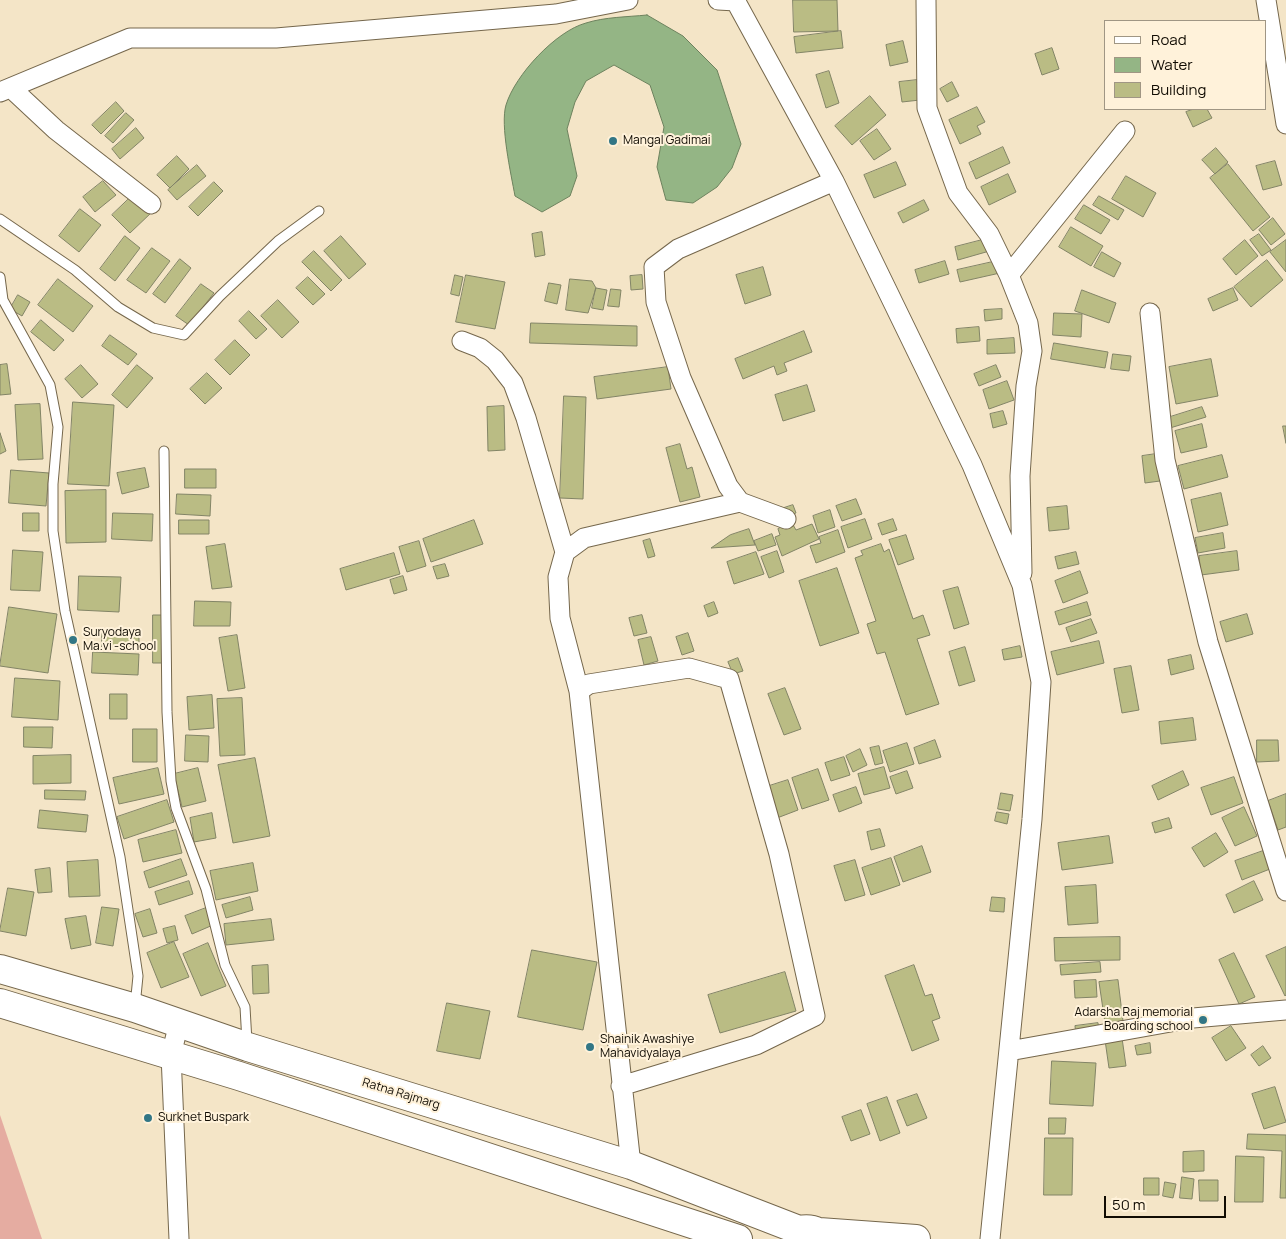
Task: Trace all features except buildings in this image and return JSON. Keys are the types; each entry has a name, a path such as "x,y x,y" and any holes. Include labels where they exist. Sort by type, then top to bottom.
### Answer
{"main road":[{"name":"Ratna Rajmarg","path":"0,969 135,1008 248,1047 632,1164 808,1235 916,1239"},
{"path":"0,1003 171,1055 738,1239"}],"street":[{"path":"151,204 6,90 130,38 276,38 556,14 628,0"},
{"path":"730,0 834,181 883,287 972,465 1022,585"},
{"path":"926,0 927,108 958,193 989,234 1009,275 1028,323 1032,351 1026,386 1020,476 1022,585 1041,682 1032,819 990,1239"},
{"path":"1266,0 1283,91 1286,124"},
{"path":"1009,275 1124,131"},
{"path":"786,519 740,502 728,486 681,378 656,302 654,267 678,250 834,181"},
{"path":"1150,312 1167,470 1208,642 1286,891"},
{"path":"462,341 480,348 495,360 513,383 538,456 565,552 558,577 560,618 579,691 621,1086 632,1164"},
{"path":"565,552 584,538 740,502"},
{"path":"579,691 589,684 689,668 729,679 779,854 816,1016 756,1045 621,1086"},
{"path":"1009,1051 1193,1018 1286,1010"},
{"path":"179,1239 171,1055 180,1023"}],"lane":[{"path":"0,219 75,270 118,307 153,328 184,335 220,296 278,241 319,211"},
{"path":"0,277 3,300 50,385 58,427 53,484 53,531 64,611 124,876 138,976 135,1008"},
{"path":"164,451 166,712 171,781 176,808 206,889 225,965 245,1007 248,1047"}],"shaded area":[{"path":"0,1115 42,1239 0,1239"}],"water":[{"path":"647,15 683,36 717,70 741,144 732,168 717,187 693,203 666,200 657,167 664,127 650,85 614,65 586,81 575,102 567,129 577,176 570,196 542,212 515,196 507,150 504,114 511,93 527,68 550,45 574,28 601,20"}],"place":[{"name":"Mangal Gadimai","path":"613,141"},
{"name":"Suryodaya Ma.vi -school","path":"73,640"},
{"name":"Adarsha Raj memorial Boarding school","path":"1203,1020"},
{"name":"Shainik Awashiye Mahavidyalaya","path":"590,1047"},
{"name":"Surkhet Buspark","path":"148,1118"}]}
